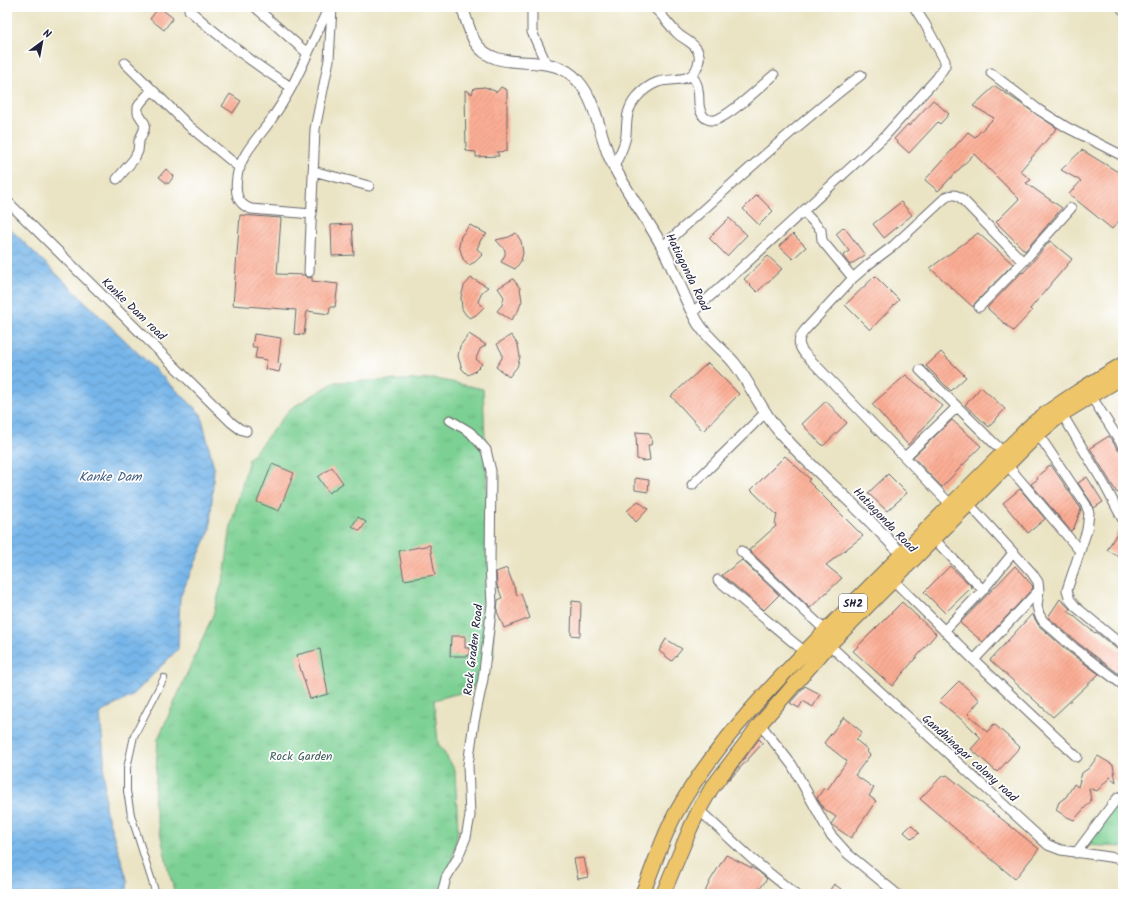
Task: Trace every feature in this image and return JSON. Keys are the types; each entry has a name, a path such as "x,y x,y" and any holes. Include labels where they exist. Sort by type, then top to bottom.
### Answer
{"main road":[{"name":"SH2","path":"642,894 676,812 712,759 747,715 805,652 893,580 906,559 934,540 969,504 1006,459 1032,424 1079,390 1123,364"},
{"name":"SH2","path":"663,894 690,829 699,810 712,789 825,637 906,559 951,505 1062,414 1123,377"}],"street":[{"path":"255,7 307,53"},
{"path":"312,214 251,209 244,206 239,201 236,192 237,176 250,148 274,116 291,87 329,7"},
{"path":"309,272 315,129 329,60 332,7"},
{"name":"Hatiagonda Road","path":"462,7 476,42 482,50 491,56 500,60 512,62 546,63 557,66 577,79 585,89 620,179 648,222 662,247 692,313 709,338 734,363 776,428 794,449 843,495 906,559"},
{"path":"532,7 532,32 546,63"},
{"path":"614,166 624,145 628,112 635,99 645,89 658,82 684,79 692,76 698,67 700,56 696,48 680,36 653,7"},
{"path":"692,313 884,137 937,78 944,66 945,60 914,7"},
{"path":"1120,7 1123,10"},
{"path":"189,10 241,55 291,87"},
{"path":"125,64 189,126 240,168"},
{"path":"991,74 1039,110 1068,128 1123,156"},
{"path":"692,76 698,88 699,108 702,116 709,120 715,120 740,104 774,75"},
{"path":"662,247 769,150 861,75"},
{"path":"117,179 134,159 138,151 144,130 144,124 138,113 138,107 152,90"},
{"path":"313,171 369,186"},
{"path":"951,505 800,348 798,342 800,336 853,278 893,246 950,195 959,196 1023,262"},
{"name":"Kanke Dam road","path":"7,202 232,423 240,429 246,431"},
{"path":"979,307 1023,262 1070,208"},
{"path":"803,211 822,230 822,240 853,278"},
{"path":"920,370 1006,459 1080,551"},
{"path":"1091,396 1123,446"},
{"path":"905,457 957,407"},
{"path":"692,485 766,412"},
{"path":"1062,414 1101,478 1123,520"},
{"name":"Rock Graden Road","path":"442,894 446,878 457,859 466,837 470,816 468,765 474,722 483,679 492,604 490,565 491,471 486,450 470,432 450,420"},
{"path":"1038,434 1086,505 1089,513 1087,530 1067,590 1070,600 1076,607 1123,646"},
{"path":"969,504 1032,573 1038,582 1039,590 1036,606 1038,614 1044,621 1106,674 1123,685"},
{"path":"934,540 983,590"},
{"name":"Gandhinagar colony road","path":"741,551 825,637 1048,845 1061,850 1123,860"},
{"path":"944,631 983,590 1013,553"},
{"path":"718,580 805,652"},
{"path":"893,580 974,660 1077,757"},
{"path":"974,660 1039,590"},
{"path":"156,894 131,815 127,791 127,768 134,736 164,678"},
{"path":"760,724 792,765 830,834 848,854 897,894"},
{"path":"1076,853 1114,801 1123,796"},
{"path":"699,810 752,859 795,894"}],"green space":[{"name":"Rock Garden","path":"437,379 483,389 494,655 471,690 434,700 438,743 455,770 458,831 448,880 450,894 175,894 154,805 158,739 213,615 225,571 231,525 249,459 290,409 335,382"},
{"path":"1117,801 1123,801 1123,847 1084,845"}],"water":[{"name":"Kanke Dam","path":"7,226 201,414 214,468 210,530 180,597 178,649 132,696 100,713 104,758 105,808 128,882 126,894 7,894"}],"building":[{"path":"159,7 173,18 164,30 150,19"},
{"path":"995,86 1057,128 1020,171 1031,180 1026,183 1062,208 1025,251 996,222 1019,199 974,154 938,191 925,180 968,132 975,137 994,118 973,106"},
{"path":"485,87 497,92 501,87 507,90 507,151 497,152 499,156 476,157 476,152 466,151 465,90 472,94 474,88"},
{"path":"230,94 241,101 233,113 222,106"},
{"path":"933,100 949,114 940,124 938,122 909,153 894,139 908,124 909,126"},
{"path":"1082,150 1123,175 1123,216 1112,229 1069,194 1081,181 1061,170"},
{"path":"166,169 174,176 168,184 159,177"},
{"path":"757,195 773,211 759,225 743,209"},
{"path":"901,202 912,215 884,238 873,224"},
{"path":"240,215 281,218 277,274 304,275 308,278 312,277 312,281 338,284 335,307 330,307 329,314 307,311 304,335 294,334 296,310 233,305"},
{"path":"729,218 747,235 727,256 709,238"},
{"path":"352,224 354,255 332,256 331,225"},
{"path":"470,225 487,234 481,239 477,249 483,254 475,262 469,265 463,259 459,246 461,236"},
{"path":"844,227 865,255 850,265 843,256 849,251 836,234"},
{"path":"516,233 521,241 523,253 521,261 515,269 501,262 505,255 505,250 496,240 509,237"},
{"path":"978,233 1013,264 975,303 973,307 930,268"},
{"path":"793,234 806,247 793,259 779,246"},
{"path":"1050,241 1072,259 1030,309 1032,311 1013,331 987,308 1022,272 1023,273"},
{"path":"768,256 782,269 757,292 744,279"},
{"path":"875,276 899,300 870,330 845,305"},
{"path":"471,278 488,287 482,292 478,302 484,307 476,315 470,318 462,309 461,297 464,286"},
{"path":"513,279 520,288 522,301 518,311 511,320 497,311 502,305 504,297 498,288"},
{"path":"254,334 281,338 278,363 281,364 279,372 265,369 267,360 255,358 257,347 252,347"},
{"path":"469,334 486,345 480,349 476,359 482,364 474,372 468,375 462,369 458,356 460,346"},
{"path":"511,335 518,345 520,357 517,367 509,377 496,367 502,358 502,353 497,344"},
{"path":"941,352 966,377 951,391 926,366"},
{"path":"708,363 739,394 703,431 671,396"},
{"path":"906,375 943,406 908,445 872,404"},
{"path":"981,387 1005,409 989,427 965,405"},
{"path":"826,401 847,423 823,446 802,424"},
{"path":"952,420 981,446 942,487 913,457"},
{"path":"636,432 649,433 652,440 651,445 648,445 650,460 643,461 637,459"},
{"path":"1109,436 1118,450 1123,452 1123,489 1117,493 1090,448"},
{"path":"785,456 810,479 808,481 863,536 826,565 842,578 810,608 749,550 776,526 777,515 751,490"},
{"path":"272,464 294,473 279,511 257,502"},
{"path":"1051,465 1081,509 1074,528 1071,531 1031,484 1046,470 1045,468"},
{"path":"332,467 343,483 329,493 318,477"},
{"path":"888,474 907,493 887,511 868,493"},
{"path":"1087,477 1103,502 1094,508 1078,483"},
{"path":"635,478 649,480 648,492 635,490"},
{"path":"1020,489 1045,519 1028,533 1003,503"},
{"path":"638,501 648,509 636,522 627,511"},
{"path":"358,517 366,522 360,531 352,526"},
{"path":"1121,526 1123,526 1123,559 1107,550"},
{"path":"430,545 435,575 404,580 399,551"},
{"path":"742,560 779,595 764,610 722,575"},
{"path":"950,566 972,587 945,613 924,592"},
{"path":"1015,566 1033,588 983,642 960,623"},
{"path":"507,568 517,595 521,594 530,618 504,628 497,611 498,600 502,598 497,585 496,572"},
{"path":"1060,599 1070,609 1068,611 1123,654 1123,677 1078,643 1048,617"},
{"path":"572,601 581,602 580,636 571,635"},
{"path":"902,602 936,634 892,686 853,651"},
{"path":"1032,614 1039,626 1070,653 1099,674 1053,717 990,660"},
{"path":"451,636 465,636 465,648 469,648 469,656 450,656"},
{"path":"666,639 682,649 672,661 659,651"},
{"path":"320,649 328,694 310,699 296,655"},
{"path":"959,681 980,700 968,714 987,732 994,724 1020,747 997,772 971,749 981,738 939,701"},
{"path":"805,686 820,694 813,707 803,701 799,708 790,703"},
{"path":"844,717 862,732 856,740 868,750 867,752 870,755 855,775 874,788 869,796 876,801 851,838 831,824 836,817 823,808 817,798 824,788 827,790 847,761 824,743"},
{"path":"759,739 763,743 729,779"},
{"path":"1098,756 1113,765 1116,782 1110,777 1097,791 1089,788 1091,801 1074,820 1065,816 1056,810 1059,802 1066,797 1074,784 1078,787 1082,773 1089,768"},
{"path":"947,775 1039,849 1015,879 920,799 941,777"},
{"path":"911,825 919,833 912,839 904,832"},
{"path":"726,855 758,871 767,879 756,894 704,894"},
{"path":"584,858 588,877 578,879 574,859"},
{"path":"834,884 848,894 827,894"}]}
